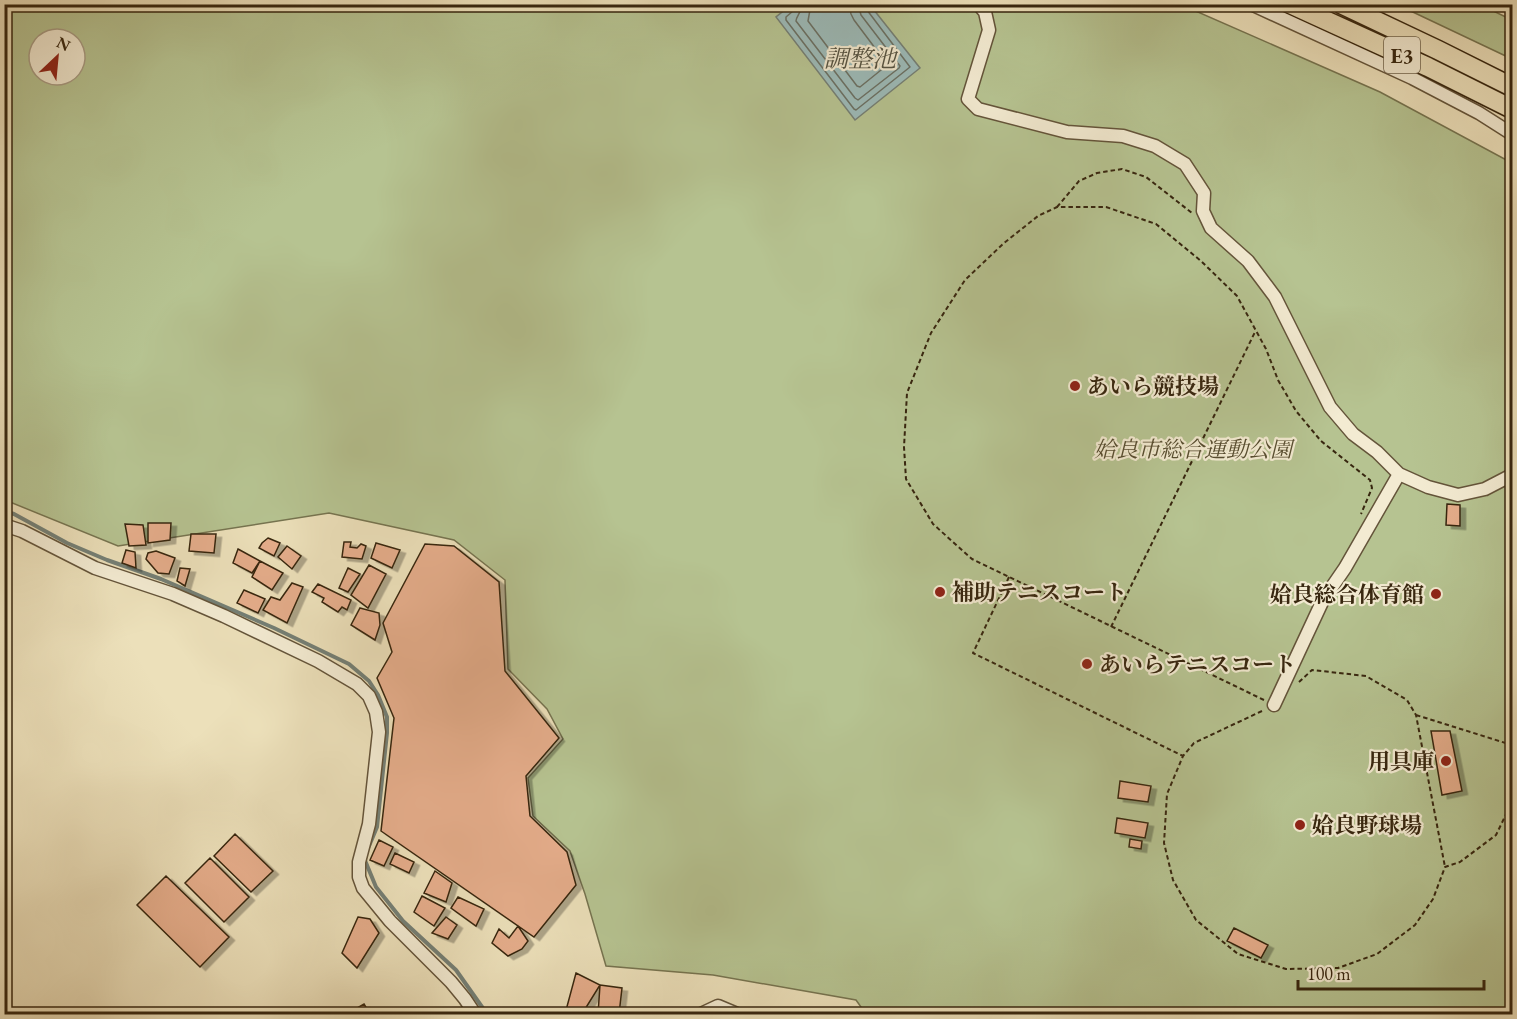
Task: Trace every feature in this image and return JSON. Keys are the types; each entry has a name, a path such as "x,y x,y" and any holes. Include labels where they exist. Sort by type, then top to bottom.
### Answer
{"highway":[{"name":"E3","path":"1290,4 1428,67 1512,109"},
{"name":"E3","path":"1341,4 1512,87"}],"street":[{"path":"978,4 985,12 989,30 968,99 978,109 1067,132 1122,136 1155,146 1185,164 1204,193 1203,211 1211,228 1248,261 1275,297 1330,407 1353,434 1377,452 1399,474 1428,487 1458,495 1485,489 1512,475"},
{"path":"1251,4 1412,78 1479,113 1512,134"},
{"path":"1274,705 1323,600 1345,568 1399,474"},
{"path":"4,525 22,531 95,568 172,594 224,616 318,661 357,684 369,696 376,712 379,732 369,824 359,862 359,877 363,888 390,921 451,982 475,1014"},
{"path":"701,1014 718,1006 737,1014"}],"path":[{"path":"1192,213 1146,177 1122,169 1097,173 1079,181 1057,207 1038,216 965,279 931,333 907,393 904,447 906,479 933,524 972,559 1274,705"},
{"path":"1057,207 1106,207 1156,225 1201,261 1237,296 1266,350 1278,380 1296,411 1321,441 1370,480 1372,488 1358,519"},
{"path":"1111,627 1256,332"},
{"path":"1009,577 973,652 1183,756"},
{"path":"1274,705 1194,743 1183,756 1167,794 1164,843 1173,880 1196,920 1238,954 1286,969 1338,968 1377,954 1415,925 1433,898 1445,867 1416,715 1407,700 1366,676 1312,670 1297,684"},
{"path":"1416,715 1512,745"},
{"path":"1445,867 1460,862 1496,835 1512,802"}],"green space":[{"name":"姶良市総合運動公園","path":"8,4 1182,5 1380,92 1512,163 1512,1014 866,1014 856,1000 713,975 606,966 570,851 533,816 528,778 563,739 547,709 508,669 505,580 454,540 329,513 118,546 5,500 4,9"},
{"path":"1398,5 1481,5 1512,20 1512,59"}],"water":[{"name":"調整池","path":"791,5 870,5 920,68 855,120 776,17"}],"building":[{"path":"1447,504 1460,505 1460,526 1446,525"},
{"path":"148,523 171,523 170,540 148,543"},
{"path":"125,524 143,525 146,545 129,546"},
{"path":"191,534 216,534 214,553 189,551"},
{"path":"268,538 280,543 274,556 259,548"},
{"path":"344,542 351,542 350,547 357,548 361,544 366,546 362,559 342,557"},
{"path":"376,543 400,550 392,568 371,558"},
{"path":"425,544 454,546 499,582 505,671 559,738 526,776 530,816 567,852 576,885 534,937 381,831 394,718 377,678 392,652 383,623"},
{"path":"287,546 301,556 292,569 278,557"},
{"path":"238,549 260,561 252,573 233,563"},
{"path":"126,550 135,552 136,568 122,563"},
{"path":"156,551 175,558 169,574 158,573 146,559 148,553"},
{"path":"260,561 283,573 272,590 252,577"},
{"path":"369,565 386,574 368,608 351,595"},
{"path":"180,568 190,569 185,586 177,581"},
{"path":"348,568 360,574 348,592 339,588"},
{"path":"292,583 303,587 287,623 263,610 271,597 280,600"},
{"path":"318,584 351,600 347,610 342,607 338,612 322,602 324,598 312,592"},
{"path":"244,590 265,599 258,613 237,603"},
{"path":"360,608 379,613 380,625 375,640 351,625"},
{"name":"用具庫","path":"1431,731 1450,731 1462,791 1442,795"},
{"path":"1120,781 1151,786 1148,802 1118,798"},
{"path":"1117,818 1148,823 1145,838 1115,833"},
{"path":"235,834 273,871 251,892 214,856"},
{"path":"1130,839 1142,841 1141,849 1129,847"},
{"path":"379,840 393,847 384,866 370,860"},
{"path":"395,853 414,862 409,873 390,864"},
{"path":"210,858 249,897 224,922 185,883"},
{"path":"435,871 452,883 446,902 424,893"},
{"path":"166,876 229,937 200,967 137,905"},
{"path":"422,896 445,908 434,926 414,912"},
{"path":"458,897 484,909 476,926 451,908"},
{"path":"358,917 370,919 379,933 357,968 342,953"},
{"path":"446,917 457,925 448,939 432,933"},
{"path":"518,926 528,941 522,949 508,956 492,943 499,929 509,938"},
{"path":"1234,928 1268,945 1261,958 1227,941"},
{"path":"576,973 600,985 582,1014 565,1014"},
{"path":"600,985 622,988 619,1014 598,1014"},
{"path":"364,1004 370,1014 351,1014 350,1012"}],"waterway":[{"path":"4,511 14,514 67,543 161,579 274,628 349,664 369,681 387,717 377,827 369,846"},
{"path":"364,858 376,887 403,921 456,970 487,1014"}],"place":[{"name":"あいら競技場","path":"1075,386"},
{"name":"補助テニスコート","path":"940,592"},
{"name":"姶良総合体育館","path":"1436,594"},
{"name":"あいらテニスコート","path":"1087,664"},
{"name":"用具庫","path":"1446,761"},
{"name":"姶良野球場","path":"1300,825"}]}
